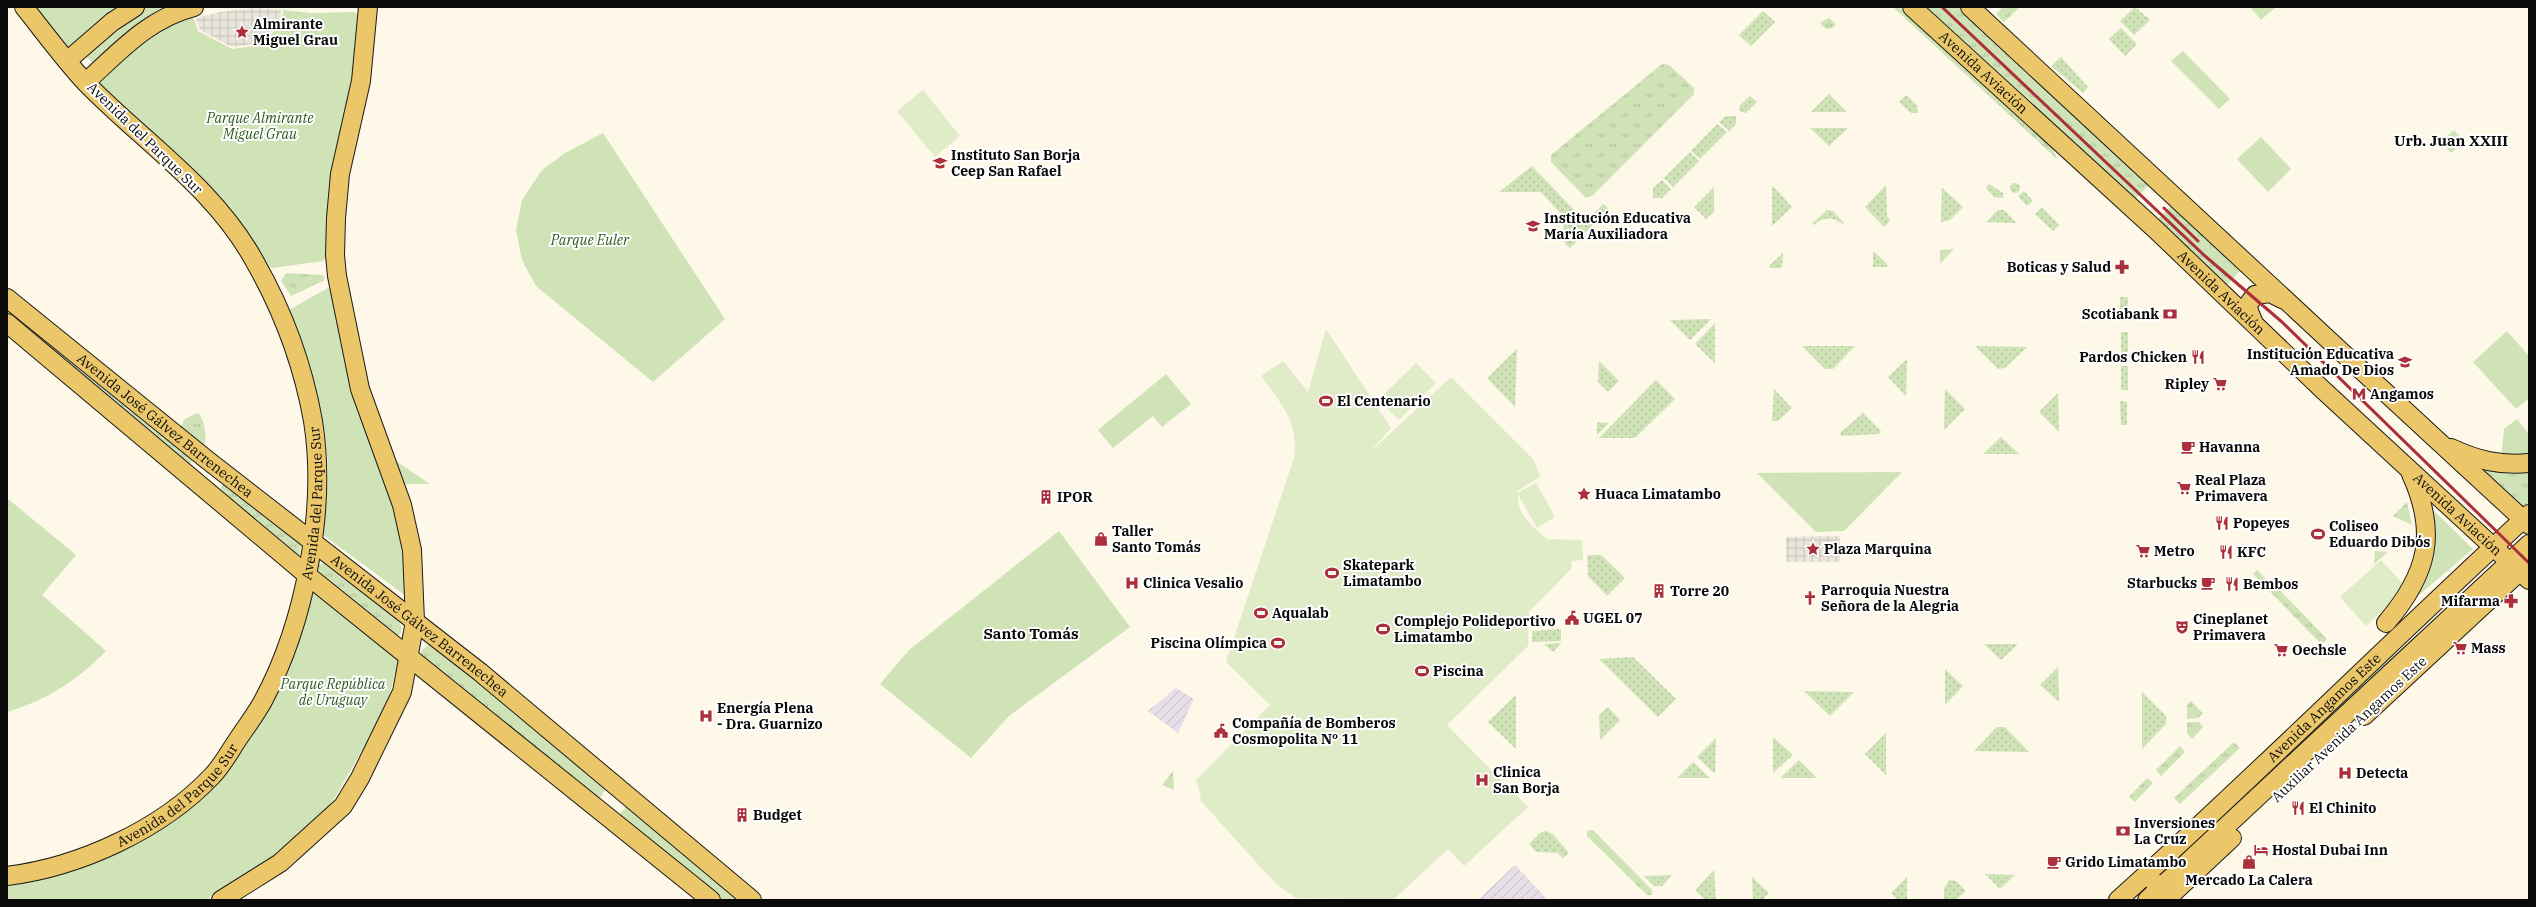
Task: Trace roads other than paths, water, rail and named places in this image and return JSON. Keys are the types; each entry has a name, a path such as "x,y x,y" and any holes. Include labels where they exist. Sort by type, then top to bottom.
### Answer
{"main road":[{"name":"Avenida del Parque Sur","path":"7,876 33,873 78,860 124,839 184,802 214,775 262,702 287,649 307,575 313,543 316,463 312,421 292,340 278,307 246,246 195,183 86,82 67,61 24,7"},
{"path":"67,61 112,22 135,7"},
{"path":"86,82 129,41 146,29 172,15 194,7"},
{"path":"221,900 280,862 343,806 360,778 402,692 416,621 412,550 402,505 360,388 337,276 335,255 336,218 340,174 361,81 368,7"},
{"name":"Avenida Aviación","path":"1912,7 2253,321 2322,389 2494,548 2522,569"},
{"path":"1970,7 2437,441 2527,520"},
{"path":"2253,321 2247,306 2251,299 2260,293 2270,293 2293,306"},
{"name":"Avenida José Gálvez Barrenechea","path":"7,298 313,543 416,621 480,672 752,900"},
{"name":"Avenida José Gálvez Barrenechea","path":"7,323 307,575 711,900"},
{"path":"2437,441 2486,462 2512,465 2529,463"},
{"path":"2386,622 2404,602 2416,579 2422,563 2427,528 2421,496 2407,466"},
{"name":"Avenida Angamos Este","path":"2118,900 2334,700 2494,548 2527,520"},
{"name":"Avenida Angamos Este","path":"2159,895 2522,569 2529,544"},
{"path":"2334,700 2338,676"},
{"path":"2140,881 2159,895"}],"railway":[{"path":"1942,7 2205,256 2282,322 2529,563"},
{"path":"2164,208 2198,241"}],"place":[{"name":"Almirante Miguel Grau","path":"242,32"},
{"name":"Instituto San Borja Ceep San Rafael","path":"940,163"},
{"name":"Institución Educativa María Auxiliadora","path":"1533,226"},
{"name":"Boticas y Salud","path":"2122,267"},
{"name":"Scotiabank","path":"2170,314"},
{"name":"Pardos Chicken","path":"2198,357"},
{"name":"Institución Educativa Amado De Dios","path":"2405,362"},
{"name":"Ripley","path":"2220,384"},
{"name":"Angamos","path":"2359,394"},
{"name":"El Centenario","path":"1326,401"},
{"name":"Havanna","path":"2188,447"},
{"name":"Real Plaza Primavera","path":"2184,488"},
{"name":"Huaca Limatambo","path":"1584,494"},
{"name":"IPOR","path":"1046,497"},
{"name":"Popeyes","path":"2222,523"},
{"name":"Coliseo Eduardo Dibós","path":"2318,534"},
{"name":"Taller Santo Tomás","path":"1101,539"},
{"name":"Plaza Marquina","path":"1813,549"},
{"name":"Metro","path":"2143,551"},
{"name":"KFC","path":"2226,552"},
{"name":"Skatepark Limatambo","path":"1332,573"},
{"name":"Clinica Vesalio","path":"1132,583"},
{"name":"Starbucks","path":"2208,583"},
{"name":"Bembos","path":"2232,584"},
{"name":"Torre 20","path":"1659,591"},
{"name":"Parroquia Nuestra Señora de la Alegria","path":"1810,598"},
{"name":"Mifarma","path":"2511,601"},
{"name":"Aqualab","path":"1261,613"},
{"name":"UGEL 07","path":"1572,618"},
{"name":"Cineplanet Primavera","path":"2182,627"},
{"name":"Complejo Polideportivo Limatambo","path":"1383,629"},
{"name":"Piscina Olímpica","path":"1278,643"},
{"name":"Mass","path":"2460,648"},
{"name":"Oechsle","path":"2281,650"},
{"name":"Piscina","path":"1422,671"},
{"name":"Energía Plena - Dra. Guarnizo","path":"706,716"},
{"name":"Compañía de Bomberos Cosmopolita Nº 11","path":"1221,731"},
{"name":"Detecta","path":"2345,773"},
{"name":"Clinica San Borja","path":"1482,780"},
{"name":"El Chinito","path":"2298,808"},
{"name":"Budget","path":"742,815"},
{"name":"Inversiones La Cruz","path":"2123,831"},
{"name":"Hostal Dubai Inn","path":"2261,850"},
{"name":"Grido Limatambo","path":"2054,862"},
{"name":"Mercado La Calera","path":"2249,862"}],"district":[{"name":"Urb. Juan XXIII","path":"2451,140"},
{"name":"Santo Tomás","path":"1031,633"}],"park label":[{"name":"Parque Almirante Miguel Grau","path":"260,126"},
{"name":"Parque Euler","path":"590,240"},
{"name":"Parque República de Uruguay","path":"333,692"}]}
